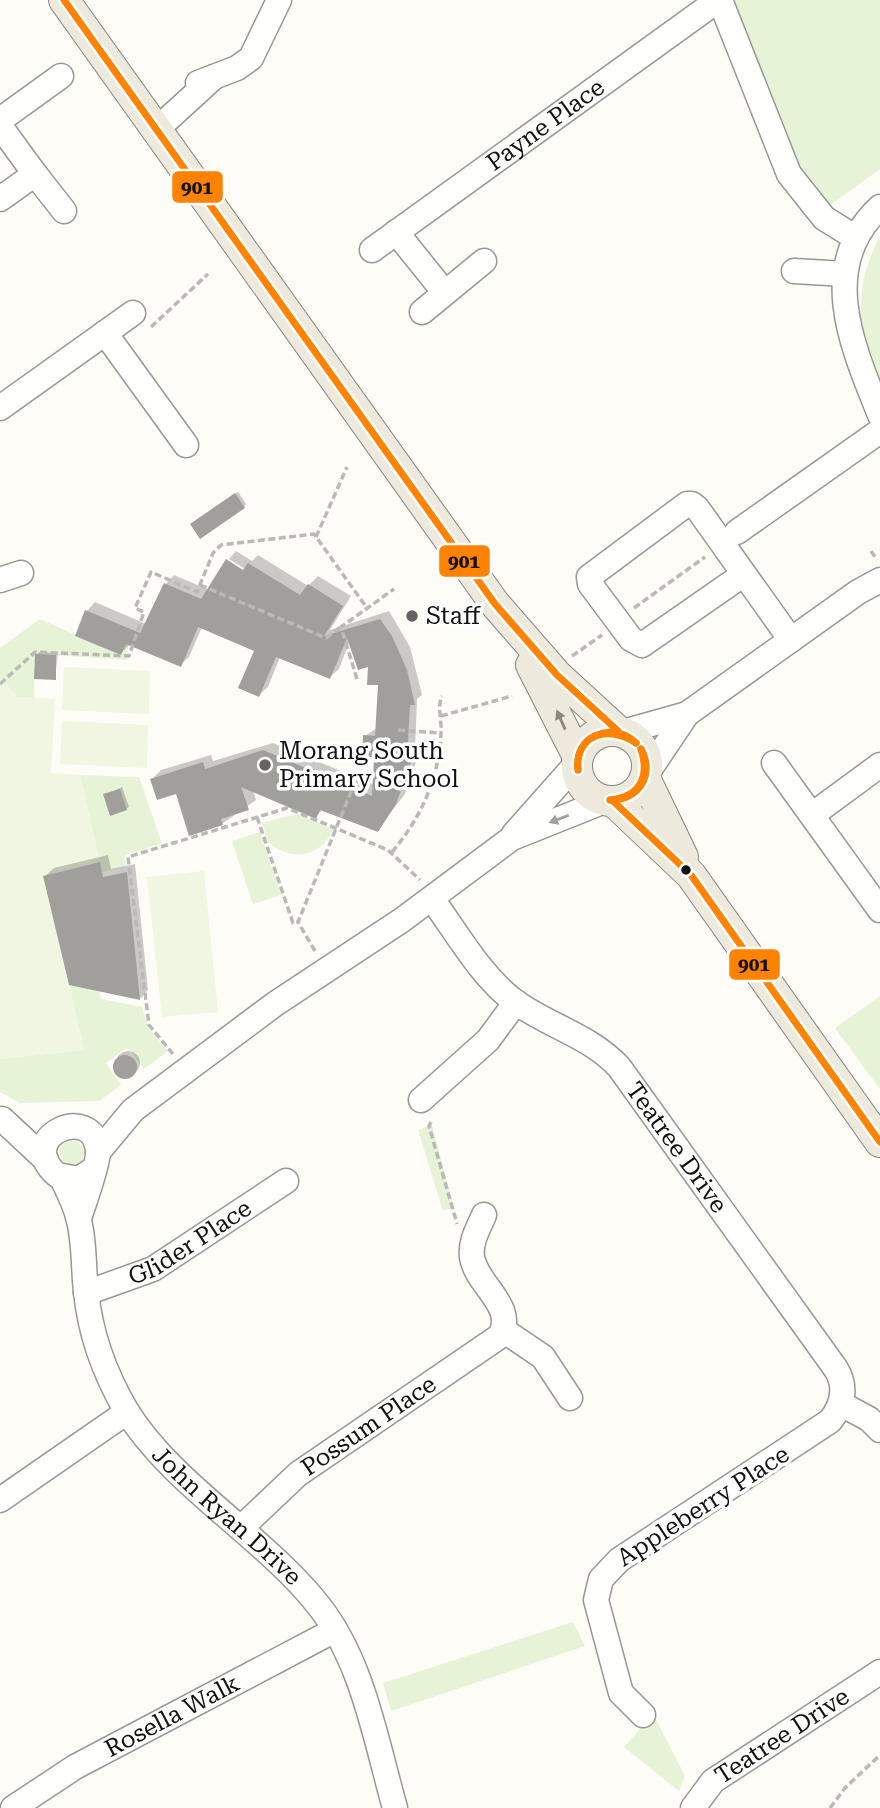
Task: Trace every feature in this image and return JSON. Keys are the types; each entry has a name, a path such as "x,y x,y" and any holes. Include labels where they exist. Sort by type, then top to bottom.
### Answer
{"main road":[{"path":"64,0 495,604 556,708 578,760"},
{"path":"495,604 556,674 621,732 640,745 647,764 646,777 691,875 880,1142"},
{"path":"621,732 598,734 582,747 578,773 588,791 610,801 691,875"},
{"path":"610,801 629,797 646,777"}],"street":[{"path":"156,130 206,80 237,68 251,58 279,0"},
{"path":"719,0 786,166 803,194 829,223 859,234"},
{"name":"Payne Place","path":"372,250 719,0"},
{"path":"0,120 61,76"},
{"path":"0,127 64,211"},
{"path":"0,199 35,174"},
{"path":"880,207 859,234 845,274 842,295 847,321 880,415"},
{"path":"396,232 445,293"},
{"path":"422,312 484,261"},
{"path":"794,271 845,274"},
{"path":"0,408 105,333 140,321"},
{"path":"105,333 186,445"},
{"path":"730,538 880,431"},
{"path":"744,574 642,645 631,639 590,584 590,577 594,572 687,504 696,508 730,538 744,574 791,640"},
{"path":"858,592 880,569"},
{"path":"621,732 687,714 858,592 880,580"},
{"path":"646,777 687,714"},
{"path":"512,838 578,760"},
{"path":"774,764 880,910"},
{"path":"812,815 880,765"},
{"path":"1,1118 54,1169 79,1179 133,1110 426,890 512,838 610,801"},
{"name":"Teatree Drive","path":"426,890 494,983 516,1002 594,1044 620,1067 836,1369 842,1384 841,1405"},
{"path":"426,1111 488,1040 516,1002"},
{"path":"54,1169 46,1144 66,1129 133,1110"},
{"path":"1,1118 92,1136 95,1161"},
{"name":"John Ryan Drive","path":"95,1161 79,1218 86,1293 97,1346 127,1412 163,1456 302,1586 335,1630 363,1699 395,1808"},
{"name":"John Ryan Drive","path":"54,1169 79,1218"},
{"name":"Glider Place","path":"86,1293 153,1269 291,1179"},
{"path":"484,1215 472,1241 472,1259 502,1308 503,1330 551,1355 570,1398"},
{"name":"Possum Place","path":"241,1528 298,1474 489,1346 503,1330"},
{"path":"841,1405 869,1419 880,1430"},
{"name":"Appleberry Place","path":"627,1711 597,1609 596,1594 605,1573 619,1560 820,1429 830,1421 841,1405"},
{"path":"0,1500 127,1412"},
{"name":"Rosella Walk","path":"13,1808 75,1767 335,1630"},
{"name":"Teatree Drive","path":"693,1808 713,1782 880,1672"}],"path":[{"path":"140,321 208,274"},
{"path":"316,537 347,467"},
{"path":"0,684 35,652 129,656 144,612 135,608 151,572 197,592 217,547 314,534 367,608"},
{"path":"572,656 730,538"},
{"path":"200,585 326,638 394,589"},
{"path":"341,627 357,678"},
{"path":"392,852 409,831 427,796 441,733 442,696"},
{"path":"441,716 512,696"},
{"path":"398,730 441,733"},
{"path":"298,922 358,777"},
{"path":"173,1054 149,1024 128,858 286,808 392,852 426,890"},
{"path":"257,817 293,923 298,922"},
{"path":"298,922 316,953"},
{"path":"426,1111 457,1225 472,1241"},
{"path":"830,1808 845,1788 880,1755"}],"green space":[{"path":"730,0 880,0 880,169 825,209 803,177"},
{"path":"880,236 880,387 863,329 861,294 871,256"},
{"path":"40,619 121,655 129,637 127,660 35,654 34,698 17,697 0,676 0,648"},
{"path":"64,667 150,671 149,714 62,710"},
{"path":"0,676 17,697 55,699 51,773 80,775 100,862 43,876 84,1050 0,1059"},
{"path":"62,721 148,725 147,768 60,764"},
{"path":"80,775 139,777 162,844 124,855 126,866 102,872"},
{"path":"296,814 333,829 321,846 305,854 287,852 268,842 262,823"},
{"path":"260,832 281,895 253,904 232,841"},
{"path":"204,871 218,1012 162,1017 147,877"},
{"path":"69,985 99,991 101,999 142,1007 148,1028 168,1051 144,1069 128,1047 106,1063 121,1085 99,1101 20,1103 0,1092 0,1059 84,1050"},
{"path":"880,996 880,1089 835,1028"},
{"path":"432,1125 454,1208 443,1211 418,1130"},
{"path":"72,1141 81,1144 84,1153 81,1162 72,1165 63,1162 60,1153 63,1144"},
{"path":"573,1622 585,1646 391,1711 383,1683"},
{"path":"653,1714 685,1776 679,1791 624,1747"}],"building":[{"path":"235,493 245,508 200,539 190,524"},
{"path":"226,559 243,570 248,563 300,595 308,584 343,606 324,636 380,619 392,636 407,670 415,705 410,705 407,759 412,759 396,804 378,832 320,810 316,819 241,787 249,810 221,819 223,825 189,836 176,794 157,800 150,779 203,762 205,769 263,750 372,796 374,757 362,757 363,735 375,736 378,685 367,685 368,667 358,670 347,638 330,679 276,657 259,697 238,688 254,651 198,627 181,667 126,644 121,655 75,636 85,610 140,633 164,583 201,599"},
{"path":"35,654 56,655 56,680 34,679"},
{"path":"120,789 127,810 110,816 103,794"},
{"path":"100,862 103,877 127,872 140,1000 69,985 43,876"},
{"path":"125,1055 134,1058 137,1067 134,1076 125,1079 116,1076 113,1067 116,1058"}],"transit line":[{"name":"901","path":"64,0 495,604 557,675 618,731"},
{"name":"901","path":"578,770 578,758 582,748 596,735 617,733 636,743"},
{"name":"901","path":"578,770 582,748 588,740 596,736 615,734 636,743"},
{"name":"901","path":"610,800 629,796 642,784 646,768 641,749"},
{"name":"901","path":"610,800 629,795 640,784 644,768 641,749"},
{"name":"901","path":"613,801 691,875 880,1142"}],"place":[{"name":"Staff","path":"412,616"},
{"name":"Morang South Primary School","path":"265,765"}]}
